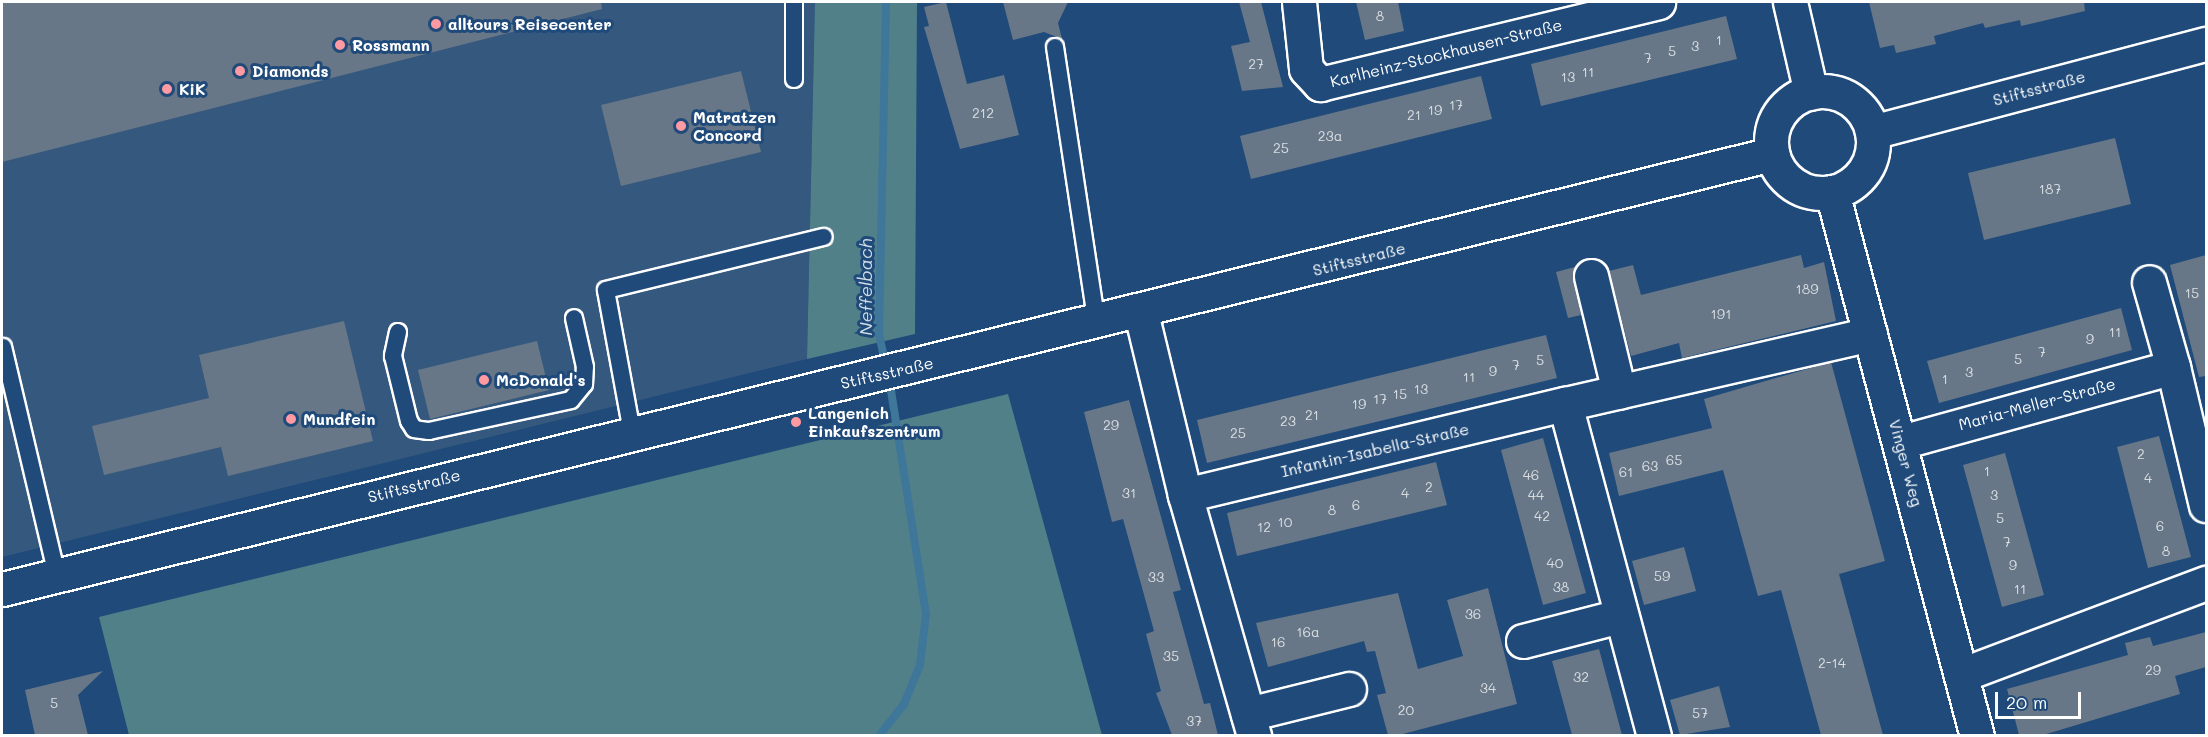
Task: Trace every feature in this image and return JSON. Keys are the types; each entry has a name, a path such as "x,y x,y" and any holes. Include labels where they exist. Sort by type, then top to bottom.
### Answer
{"street":[{"name":"Karlheinz-Stockhausen-Straße","path":"1299,2 1306,69 1320,84 1658,2"},
{"path":"1790,2 1811,93"},
{"name":"Stiftsstraße","path":"1872,132 2206,44"},
{"path":"1811,93 1841,95 1866,117 1872,132 1872,148 1859,176 1832,192 1801,189 1778,168 1772,154 1778,116 1796,98 1811,93"},
{"name":"Stiftsstraße","path":"2,589 632,432 1098,324 1772,154"},
{"name":"Vinger Weg","path":"1832,192 1901,442 1977,735"},
{"path":"1591,276 1619,392"},
{"path":"2149,282 2173,367 2206,505"},
{"path":"1141,313 1185,495 1251,725 1349,689"},
{"name":"Infantin-Isabella-Straße","path":"1185,495 1870,334"},
{"name":"Maria-Meller-Straße","path":"1901,442 2173,367"},
{"path":"1565,404 1620,616 1654,735"},
{"path":"1961,675 2206,583"},
{"path":"1523,641 1620,616"}],"lane":[{"path":"794,2 794,79"},
{"path":"1055,47 1098,324"},
{"path":"632,432 606,290 824,237"},
{"path":"398,332 393,356 409,421 414,429 429,431 571,400 584,384 585,367 574,318"},
{"path":"3,347 57,575"}],"shaded area":[{"path":"2,2 815,2 807,359 2,557"}],"green space":[{"path":"815,2 917,2 915,334 807,359"},
{"path":"1008,394 1102,735 129,735 99,617"}],"building":[{"path":"2,2 601,2 602,9 2,162"},
{"path":"946,2 967,84 1004,75 1019,135 960,149 924,27 929,26 924,7"},
{"path":"1003,2 1068,2 1058,23 1062,39 1044,32 1013,40"},
{"path":"1239,2 1261,2 1283,87 1242,91 1231,46 1250,42"},
{"path":"1356,2 1398,2 1404,31 1365,40"},
{"path":"1869,2 2084,2 2085,11 2021,26 2020,20 1985,28 1983,23 1934,36 1936,44 1896,53 1894,45 1880,48"},
{"path":"1726,16 1737,59 1541,106 1531,64"},
{"name":"Matratzen Concord","path":"741,71 761,152 621,186 601,105"},
{"path":"1481,76 1492,119 1251,179 1240,136"},
{"path":"2115,138 2131,204 1984,240 1968,173"},
{"path":"1801,255 1804,268 1824,262 1836,321 1682,358 1679,343 1631,356 1609,271 1633,265 1641,295"},
{"path":"2206,255 2206,376 2199,377 2170,265"},
{"path":"1575,267 1581,315 1568,318 1556,272"},
{"path":"2121,308 2132,350 1939,403 1927,361"},
{"name":"Mundfein","path":"344,321 373,441 228,476 221,447 104,475 92,426 209,398 199,355"},
{"path":"1546,335 1557,378 1207,463 1197,420"},
{"name":"McDonald's","path":"537,341 549,390 430,419 418,370"},
{"path":"1831,362 1885,561 1839,574 1883,735 1821,735 1781,590 1758,596 1723,470 1619,496 1609,453 1712,428 1704,399"},
{"path":"1129,400 1181,590 1173,592 1204,704 1210,703 1218,735 1172,735 1156,693 1161,691 1146,634 1154,631 1123,519 1112,522 1084,412"},
{"path":"2159,436 2191,557 2148,568 2117,447"},
{"path":"1543,438 1586,593 1543,605 1501,450"},
{"path":"2005,453 2044,595 2002,607 1963,465"},
{"path":"1436,462 1447,505 1237,556 1227,513"},
{"path":"1684,547 1696,591 1644,605 1632,561"},
{"path":"1488,588 1517,704 1399,735 1388,735 1377,695 1386,693 1375,651 1367,652 1364,641 1268,667 1256,623 1398,593 1418,669 1463,656 1447,600"},
{"path":"2206,632 2206,667 2175,676 2180,694 2043,735 2019,735 2007,689 2128,655 2125,643 2150,637 2153,646"},
{"path":"1599,649 1622,735 1572,735 1552,661"},
{"path":"103,671 78,695 88,735 35,735 25,690"},
{"path":"1719,686 1730,727 1680,735 1670,700"}],"waterway":[{"name":"Neffelbach","path":"886,2 879,334 886,367"},
{"name":"Neffelbach","path":"879,736 904,704 920,665 926,614 889,379"}],"place":[{"name":"alltours Reisecenter","path":"436,24"},
{"name":"Rossmann","path":"340,45"},
{"name":"Diamonds","path":"240,71"},
{"name":"KiK","path":"167,89"},
{"name":"Matratzen Concord","path":"681,126"},
{"name":"McDonald's","path":"484,380"},
{"name":"Mundfein","path":"291,419"},
{"name":"Langenich Einkaufszentrum","path":"796,422"}]}
